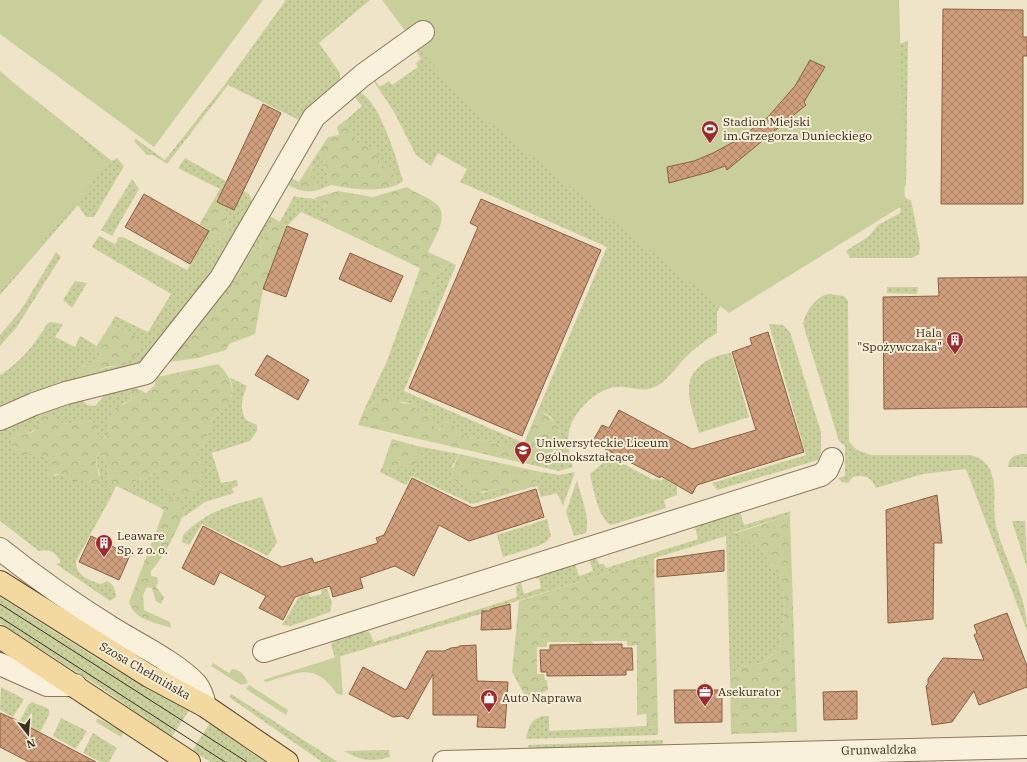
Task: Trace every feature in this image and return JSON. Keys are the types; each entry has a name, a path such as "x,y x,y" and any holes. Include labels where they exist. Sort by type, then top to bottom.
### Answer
{"main road":[{"name":"Szosa Chełmińska","path":"0,582 149,676 206,706 287,762"},
{"path":"0,637 75,685 189,762"}],"street":[{"path":"0,419 34,404 66,393 146,373 221,278 314,117 363,75 423,32"},
{"path":"264,651 821,475 827,470 832,459"},
{"path":"0,548 28,571 108,626 179,670 196,684 202,694 206,706"},
{"path":"0,664 47,685 75,685"},
{"name":"Grunwaldzka","path":"444,762 1027,747"}],"green space":[{"path":"0,0 263,0 154,147 0,34"},
{"path":"286,0 370,0 319,43 340,73 340,79 299,120 228,85 167,164 153,155 147,155 134,141 136,139 165,160 226,83"},
{"name":"Stadion Miejski im.Grzegorza Dunieckiego","path":"382,0 899,0 905,204 729,313 468,105 419,49"},
{"path":"908,41 906,185 903,187 897,45"},
{"path":"420,43 728,294 717,312 717,333 704,341 682,361 669,377 657,386 646,389 616,387 608,389 593,397 580,409 571,424 569,431 568,440 570,458 573,467 559,471 541,467 549,460 554,452 561,433 551,417 538,410 607,247 460,182 467,169 438,153 431,166 416,155 394,112 373,80 374,79 380,87 389,81 392,85 418,67 416,63 421,59 415,49"},
{"path":"0,71 109,164 0,291"},
{"path":"19,87 112,161 117,158 124,166 94,217 86,217 78,205 0,295 0,291 108,164"},
{"path":"360,92 368,98 375,108 387,132 403,181 397,185 392,169 378,163 354,144 354,132 345,121 362,106 353,95"},
{"path":"345,120 354,132 354,144 364,143 377,151 378,163 392,169 397,185 372,190 331,185 319,151 328,137 339,135 337,127"},
{"path":"319,151 331,185 318,190 313,180 311,163"},
{"path":"185,158 249,194 253,202 211,278 138,368 0,412 0,375 8,370 27,352 47,324 51,322 63,324 55,337 75,347 80,336 97,346 94,350 101,353 100,360 81,367 82,377 101,369 122,366 134,335 110,325 115,316 148,332 171,294 92,247 99,236 115,244 119,237 123,237 187,270 202,243 213,243 220,240 229,232 224,208 216,196 220,189 178,168"},
{"path":"311,163 313,180 318,190 305,191 284,183 287,175 299,182"},
{"path":"132,179 139,189 112,236 101,230"},
{"path":"407,187 434,202 442,213 440,226 428,252 450,262 440,273 431,276 435,281 437,290 432,299 422,300 410,297 420,268 321,221 325,211 324,204 314,198 338,191 373,197"},
{"path":"900,191 907,199 911,200 920,246 919,254 912,258 850,258 846,251 869,236 878,225 900,213 901,209 898,207"},
{"path":"216,196 226,208 226,223 229,232 220,240 213,243 202,243 209,230 199,225"},
{"path":"294,196 314,199 324,204 325,211 321,221 301,212 287,226 280,222"},
{"path":"267,215 275,219 259,246 250,252 231,288 224,289"},
{"path":"275,219 287,226 263,289 255,334 229,344 226,350 198,358 162,363 224,289 231,288 250,252 259,246"},
{"path":"56,252 61,257 16,328 0,346 0,335 21,310"},
{"path":"450,262 456,265 404,391 517,440 513,446 508,447 446,429 441,430 435,426 430,412 416,410 414,404 377,397 373,404 364,410 387,361 410,297 422,300 431,276 440,273"},
{"path":"75,281 87,283 72,308 63,300"},
{"path":"887,287 918,287 917,294 887,293"},
{"path":"828,294 844,296 848,301 849,442 857,450 871,455 971,455 985,463 991,472 993,479 995,522 1024,605 1027,631 966,469 923,474 876,488 870,479 864,476 853,477 848,483 842,482 838,478 845,476 845,446 839,441 803,324 806,314 815,301"},
{"path":"769,324 783,325 790,332 821,432 821,452 818,460 717,490 712,483 806,455"},
{"path":"110,325 134,335 139,346 136,355 122,366 110,366 82,377 78,376 77,372 81,367 100,360 101,353 94,350"},
{"path":"731,353 749,417 699,433 692,412 689,395 692,375 702,364 709,360 723,354"},
{"path":"218,364 229,378 232,393 231,400 221,413 213,418 206,440 199,448 197,453 202,463 203,480 198,489 190,495 185,496 171,492 163,486 160,479 160,473 156,470 152,473 151,477 135,481 129,492 116,486 112,495 107,464 102,452 98,452 96,461 98,473 97,481 95,486 90,487 82,481 72,481 61,474 49,475 47,468 52,465 47,458 39,455 20,454 13,447 12,436 16,429 25,424 25,431 29,434 40,424 39,420 44,413 53,415 64,424 88,420 97,424 99,430 97,436 103,439 108,435 109,418 114,409 132,400 129,390 134,387 146,393 154,386 157,377"},
{"path":"229,377 247,386 243,399 242,411 246,420 257,425 257,431 250,441 212,453 221,483 237,480 238,486 232,488 234,493 205,502 182,518 185,508 163,498 155,505 129,492 135,481 151,477 152,473 156,470 160,473 161,482 197,453 199,448 206,440 213,418 223,411 230,401 232,395 232,383"},
{"path":"132,385 129,390 132,400 122,404 109,429 108,435 102,439 97,436 99,430 97,424 88,420 64,424 59,421 40,424 29,434 25,431 25,424 20,454 36,454 45,457 51,461 54,476 61,474 71,479 80,480 89,479 100,475 97,466 97,458 98,452 102,452 107,464 112,495 76,561 78,570 84,577 101,584 107,581 113,585 116,597 110,601 56,564 60,563 60,560 53,553 46,550 39,551 0,521 0,426 85,395 83,401 87,405 95,406 103,397 101,391"},
{"path":"384,394 394,395 401,403 414,404 416,410 421,409 431,412 435,426 440,430 445,429 444,423 447,420 452,420 455,431 459,434 508,447 513,446 517,440 524,443 538,410 551,419 561,433 554,452 549,460 541,467 358,425 364,410 373,404 377,397"},
{"path":"392,439 417,446 420,456 414,467 406,470 399,464 395,469 382,468"},
{"path":"417,446 459,454 452,467 482,493 497,489 505,495 472,504 412,476 406,485 380,472 382,468 395,469 399,464 419,456"},
{"path":"459,454 541,472 532,487 505,495 497,489 490,491 472,490 461,485 450,476"},
{"path":"1027,454 1027,467 1008,467 1010,460 1014,456"},
{"path":"610,457 654,480 655,478 661,481 663,478 677,486 677,495 664,500 666,508 611,525 606,522 599,510 590,474"},
{"path":"541,472 559,475 575,472 563,506 557,493 541,497 537,486 532,487"},
{"path":"577,480 586,513 587,527 586,533 574,536 566,512"},
{"path":"262,497 277,542 268,556 202,524 189,545 182,542 183,535 210,514 229,506"},
{"path":"163,498 178,500 185,508 171,541 151,571 151,576 157,577 158,582 156,587 164,597 161,604 156,601 152,588 147,587 143,595 144,610 170,622 171,628 140,617 135,613 129,602 164,510 155,505"},
{"path":"739,509 744,525 791,511 790,515 733,533 759,546 781,578 785,608 779,649 762,663 742,666 730,676 726,536 491,609 490,611 335,658 331,645 343,636 354,633 369,632 374,642 517,597 516,586 522,581 521,584 524,594 541,588 539,578 536,579 535,576 575,564 579,576 593,571 589,559 596,558 599,564 604,564 606,568 698,539 694,524"},
{"path":"790,515 797,732 731,734 730,676 742,666 762,663 779,649 785,608 781,578 759,546 733,534"},
{"path":"547,519 551,536 546,542 503,557 497,535"},
{"path":"1012,521 1025,521 1027,568"},
{"path":"654,558 658,727 647,726 646,714 637,715 637,645 627,646 627,641 592,641 593,645 579,646 579,642 547,642 547,647 537,647 537,674 544,674 545,680 547,680 548,690 535,697 524,694 512,672 519,601"},
{"path":"327,588 332,603 330,612 291,626 282,625 299,597 309,594 310,597 322,594 321,590"},
{"path":"0,597 115,670 190,709 171,738 106,691 0,623"},
{"path":"340,656 343,695 337,694 321,677 313,673 297,673 266,682 263,680"},
{"path":"213,663 229,673 232,669 240,671 248,683 241,685 211,666"},
{"path":"249,685 288,710 286,715 246,689"},
{"path":"1,687 24,699 13,717 0,710"},
{"path":"231,694 338,762 322,762 229,697"},
{"path":"32,702 49,709 49,715 40,732 20,721 28,705"},
{"path":"543,716 549,716 549,731 647,726 658,727 658,735 526,739 531,724 535,719"},
{"path":"61,718 87,731 76,749 53,736"},
{"path":"97,718 123,731 121,737 96,722"},
{"path":"210,723 265,762 211,762 192,751"},
{"path":"93,733 117,748 109,762 101,762 83,753"},
{"path":"663,740 662,745 529,750 528,745"},
{"path":"389,750 390,757 377,760 361,759 344,751"}],"building":[{"path":"943,9 1023,10 1023,37 1027,37 1027,56 1023,56 1023,204 941,204"},
{"path":"810,60 825,67 804,102 806,105 727,170 725,166 669,183 667,167 694,161 713,153 739,139 768,117 795,86"},
{"path":"263,104 281,113 234,210 217,202"},
{"path":"144,194 209,231 190,264 125,227"},
{"path":"481,199 601,250 522,436 409,388 478,227 470,223"},
{"path":"287,226 308,234 286,297 263,289"},
{"path":"350,253 403,276 391,302 339,279"},
{"name":"Hala \"Spożywczaka\"","path":"1027,277 1027,407 884,409 883,297 939,296 938,278"},
{"path":"768,332 804,452 697,485 692,494 661,476 660,478 592,442 602,425 609,428 619,410 692,449 756,430 732,352 752,345 750,338"},
{"path":"267,355 309,380 298,400 255,375"},
{"path":"412,478 473,508 536,489 544,517 469,541 439,525 414,576 395,566 360,578 363,588 333,597 330,586 295,597 283,620 259,608 266,596 220,572 214,585 182,568 203,526 282,567 312,558 314,563 378,543 376,538 384,535"},
{"path":"937,495 942,543 934,543 933,619 888,623 886,510"},
{"name":"Leaware Sp. z o. o.","path":"91,536 130,555 119,580 79,562"},
{"path":"724,550 724,571 657,577 657,560"},
{"path":"510,604 511,629 481,630 482,611 490,611 491,609"},
{"path":"1007,613 1027,666 1027,687 979,705 974,691 952,722 932,725 926,686 928,684 928,679 943,658 984,660 974,635 977,633 974,625"},
{"path":"622,644 622,648 632,648 633,670 626,670 626,675 547,676 547,672 541,672 540,650 550,650 550,645"},
{"path":"476,645 477,681 508,682 505,728 477,727 478,715 433,715 433,674 408,719 402,716 393,717 349,694 363,667 406,690 427,651 444,651 459,646"},
{"path":"674,690 722,690 722,722 675,723"},
{"path":"857,691 857,719 824,720 823,692"},
{"path":"0,713 96,762 29,762 0,747"}],"tram line":[{"path":"0,604 247,762"},
{"path":"0,617 225,762"}],"place":[{"name":"Stadion Miejski im.Grzegorza Dunieckiego","path":"710,144"},
{"name":"Hala \"Spożywczaka\"","path":"955,355"},
{"name":"Uniwersyteckie Liceum Ogólnokształcące","path":"523,465"},
{"name":"Leaware Sp. z o. o.","path":"104,558"},
{"name":"Asekurator","path":"705,707"},
{"name":"Auto Naprawa","path":"489,713"}]}
